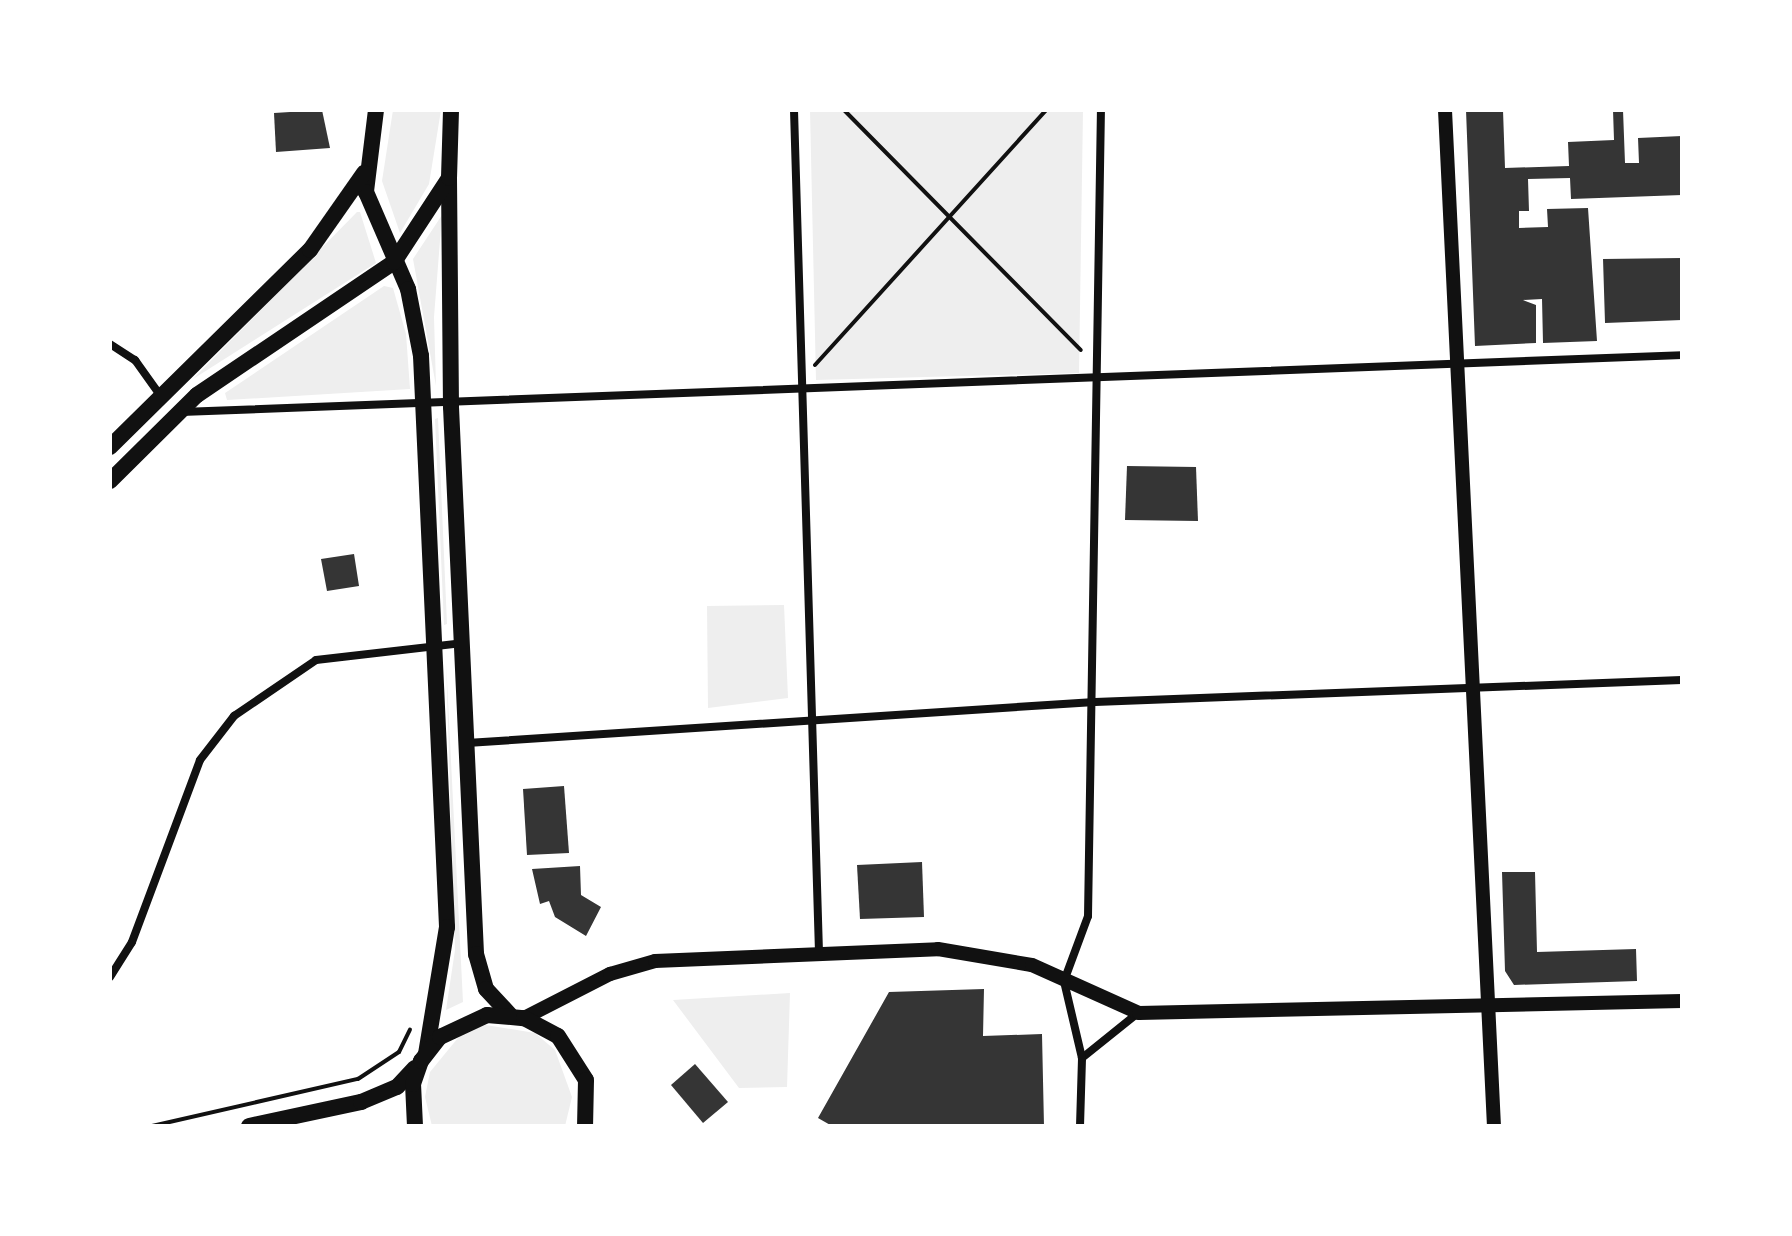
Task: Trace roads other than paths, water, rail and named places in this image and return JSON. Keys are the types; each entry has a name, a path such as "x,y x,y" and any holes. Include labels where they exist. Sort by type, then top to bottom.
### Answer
{"main road":[{"path":"376,110 364,173 369,210 416,319 424,408 447,927 424,1057 413,1084 415,1126"},
{"path":"451,110 451,407 476,954 486,989 517,1016 574,1055 588,1108 599,1126"},
{"path":"110,447 310,250 364,173"},
{"path":"110,481 176,412 394,262 449,178"},
{"path":"249,1126 361,1102 397,1087 424,1057 466,1021 517,1016"},
{"path":"585,1126 588,1108"}],"street":[{"path":"794,110 816,720 819,953"},
{"path":"1080,1126 1082,1058 1064,981 1088,916 1101,375 1101,110"},
{"path":"1445,110 1494,1126"},
{"path":"110,344 135,360 160,395"},
{"path":"176,412 451,407 803,393 1101,375 1682,355"},
{"path":"110,977 132,942 200,760 234,716 316,660 462,643"},
{"path":"466,743 1095,702 1682,680"},
{"path":"517,1016 635,965 819,953 974,950 1064,981 1139,1013 1682,1001"},
{"path":"1082,1058 1139,1013"}]}
